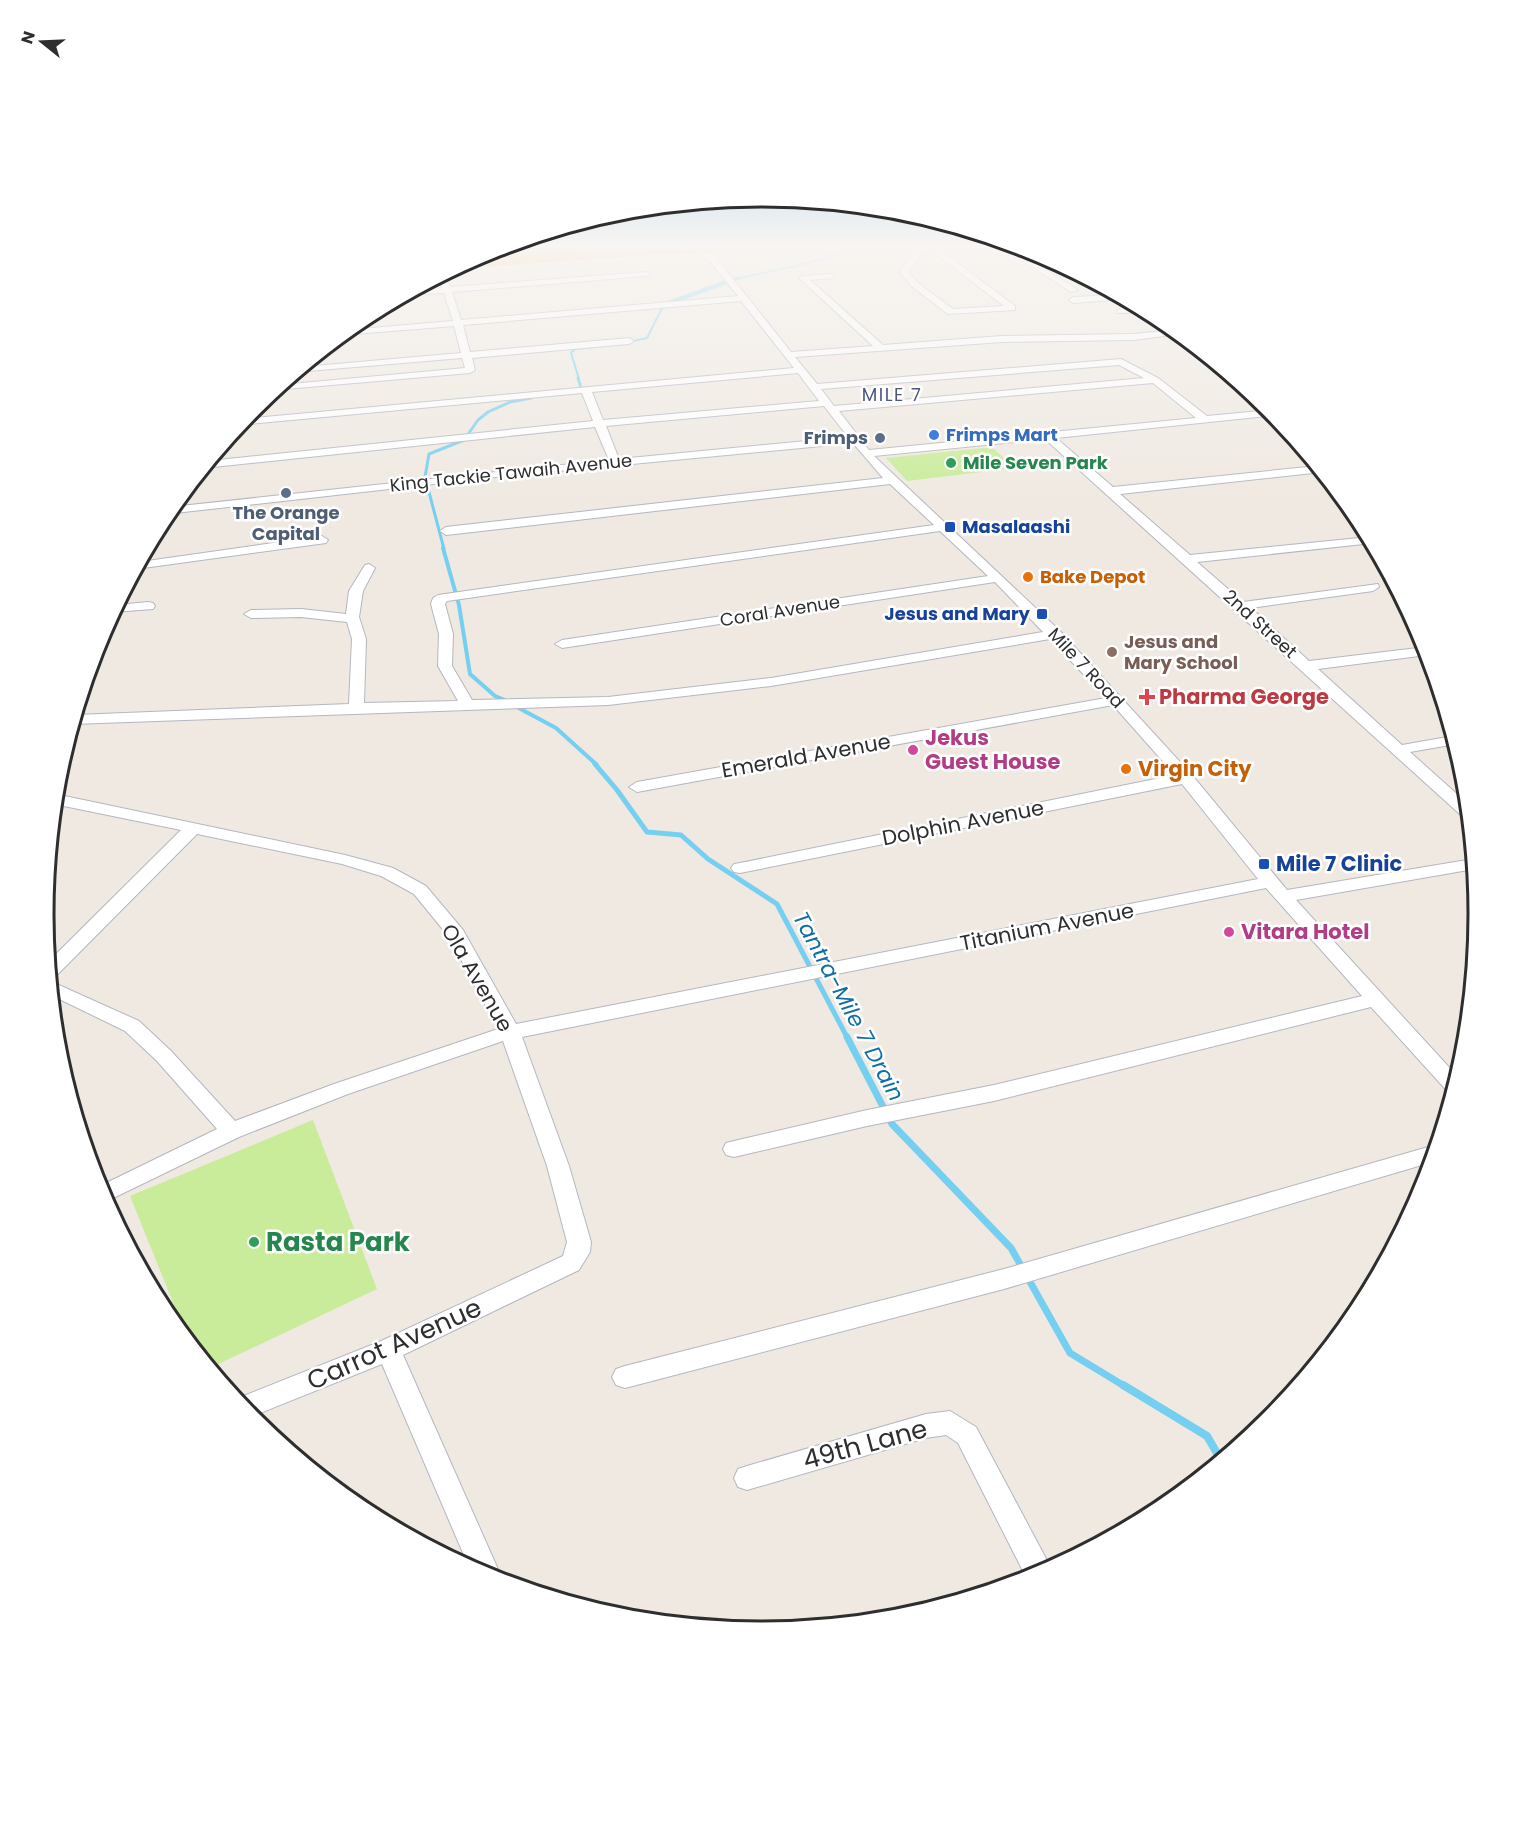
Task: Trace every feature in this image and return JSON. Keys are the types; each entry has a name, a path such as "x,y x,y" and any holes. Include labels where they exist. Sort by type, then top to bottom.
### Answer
{"street":[{"path":"290,387 468,371 471,369 461,330"},
{"name":"Mile 7 Road","path":"770,330 875,464 1056,634 1186,778 1277,889 1448,1079"},
{"path":"861,330 881,348"},
{"path":"789,356 1002,339 1164,333"},
{"path":"311,369 629,341"},
{"path":"814,387 1121,362 1155,380 1205,420"},
{"path":"255,421 800,370"},
{"path":"922,378 940,399"},
{"path":"216,464 476,438 599,423 940,399 1155,380"},
{"path":"584,390 615,462"},
{"path":"867,453 1260,413"},
{"name":"2nd Street","path":"1048,436 1307,666 1459,805"},
{"name":"King Tackie Tawaih Avenue","path":"181,509 615,462 855,440"},
{"path":"1111,491 1311,470"},
{"path":"446,531 894,480"},
{"path":"467,704 446,666 446,634 438,604 443,598 943,527"},
{"path":"146,565 322,540"},
{"path":"1185,559 1361,541"},
{"path":"356,708 359,639 352,619 356,591 369,568"},
{"name":"Coral Avenue","path":"562,644 998,578"},
{"path":"1240,606 1373,587"},
{"path":"124,608 148,606"},
{"path":"251,614 301,613 352,619"},
{"path":"82,720 519,702 608,701 683,693 889,664 1056,634"},
{"path":"1307,666 1417,652"},
{"name":"Emerald Avenue","path":"637,787 1117,700"},
{"path":"1397,750 1446,741"},
{"name":"Dolphin Avenue","path":"740,868 1186,778"},
{"name":"Ola Avenue","path":"64,801 345,860 387,873 420,890 457,934 510,1032 558,1166 579,1242 578,1252 571,1263 543,1277"},
{"path":"56,965 194,827"},
{"name":"Titanium Avenue","path":"110,1190 231,1131 341,1089 510,1032 795,976 1277,889 1466,865"},
{"path":"59,991 132,1026 164,1056 231,1131"},
{"path":"734,1149 867,1118 994,1093 1376,999"},
{"path":"625,1377 1004,1279 1425,1156"},
{"name":"Carrot Avenue","path":"252,1404 388,1350 543,1277"},
{"path":"388,1350 481,1563"},
{"name":"49th Lane","path":"747,1478 926,1426 950,1423 967,1435 1035,1566"}],"green space":[{"name":"Mile Seven Park","path":"992,447 1015,468 907,481 886,458"},
{"name":"Rasta Park","path":"313,1120 377,1289 217,1365 177,1313 130,1196"}],"waterway":[{"name":"Tantra-Mile 7 Drain","path":"624,343 647,338 651,330"},
{"name":"Tantra-Mile 7 Drain","path":"579,379 571,353 575,349 594,347"},
{"name":"Tantra-Mile 7 Drain","path":"578,378 581,388 578,391"},
{"name":"Tantra-Mile 7 Drain","path":"444,549 425,477 429,454 464,440 478,420 488,412 510,402 531,398"},
{"name":"Tantra-Mile 7 Drain","path":"443,548 459,605 470,674 495,696 507,701"},
{"name":"Tantra-Mile 7 Drain","path":"515,706 556,728 597,765"},
{"name":"Tantra-Mile 7 Drain","path":"595,764 647,832 681,835 708,859 777,904 848,1039"},
{"name":"Tantra-Mile 7 Drain","path":"847,1037 892,1124 1011,1248 1070,1353 1126,1387"},
{"name":"Tantra-Mile 7 Drain","path":"1123,1385 1207,1436 1217,1454"}],"place":[{"name":"Frimps Mart","path":"934,435"},
{"name":"Frimps","path":"880,438"},
{"name":"Mile Seven Park","path":"951,463"},
{"name":"The Orange Capital","path":"286,493"},
{"name":"Masalaashi","path":"950,527"},
{"name":"Bake Depot","path":"1028,577"},
{"name":"Jesus and Mary","path":"1042,614"},
{"name":"Jesus and Mary School","path":"1112,652"},
{"name":"Pharma George","path":"1147,697"},
{"name":"Jekus Guest House","path":"913,750"},
{"name":"Virgin City","path":"1126,769"},
{"name":"Mile 7 Clinic","path":"1264,864"},
{"name":"Vitara Hotel","path":"1229,932"},
{"name":"Rasta Park","path":"254,1242"}],"district":[{"name":"MILE 7","path":"892,395"}]}
